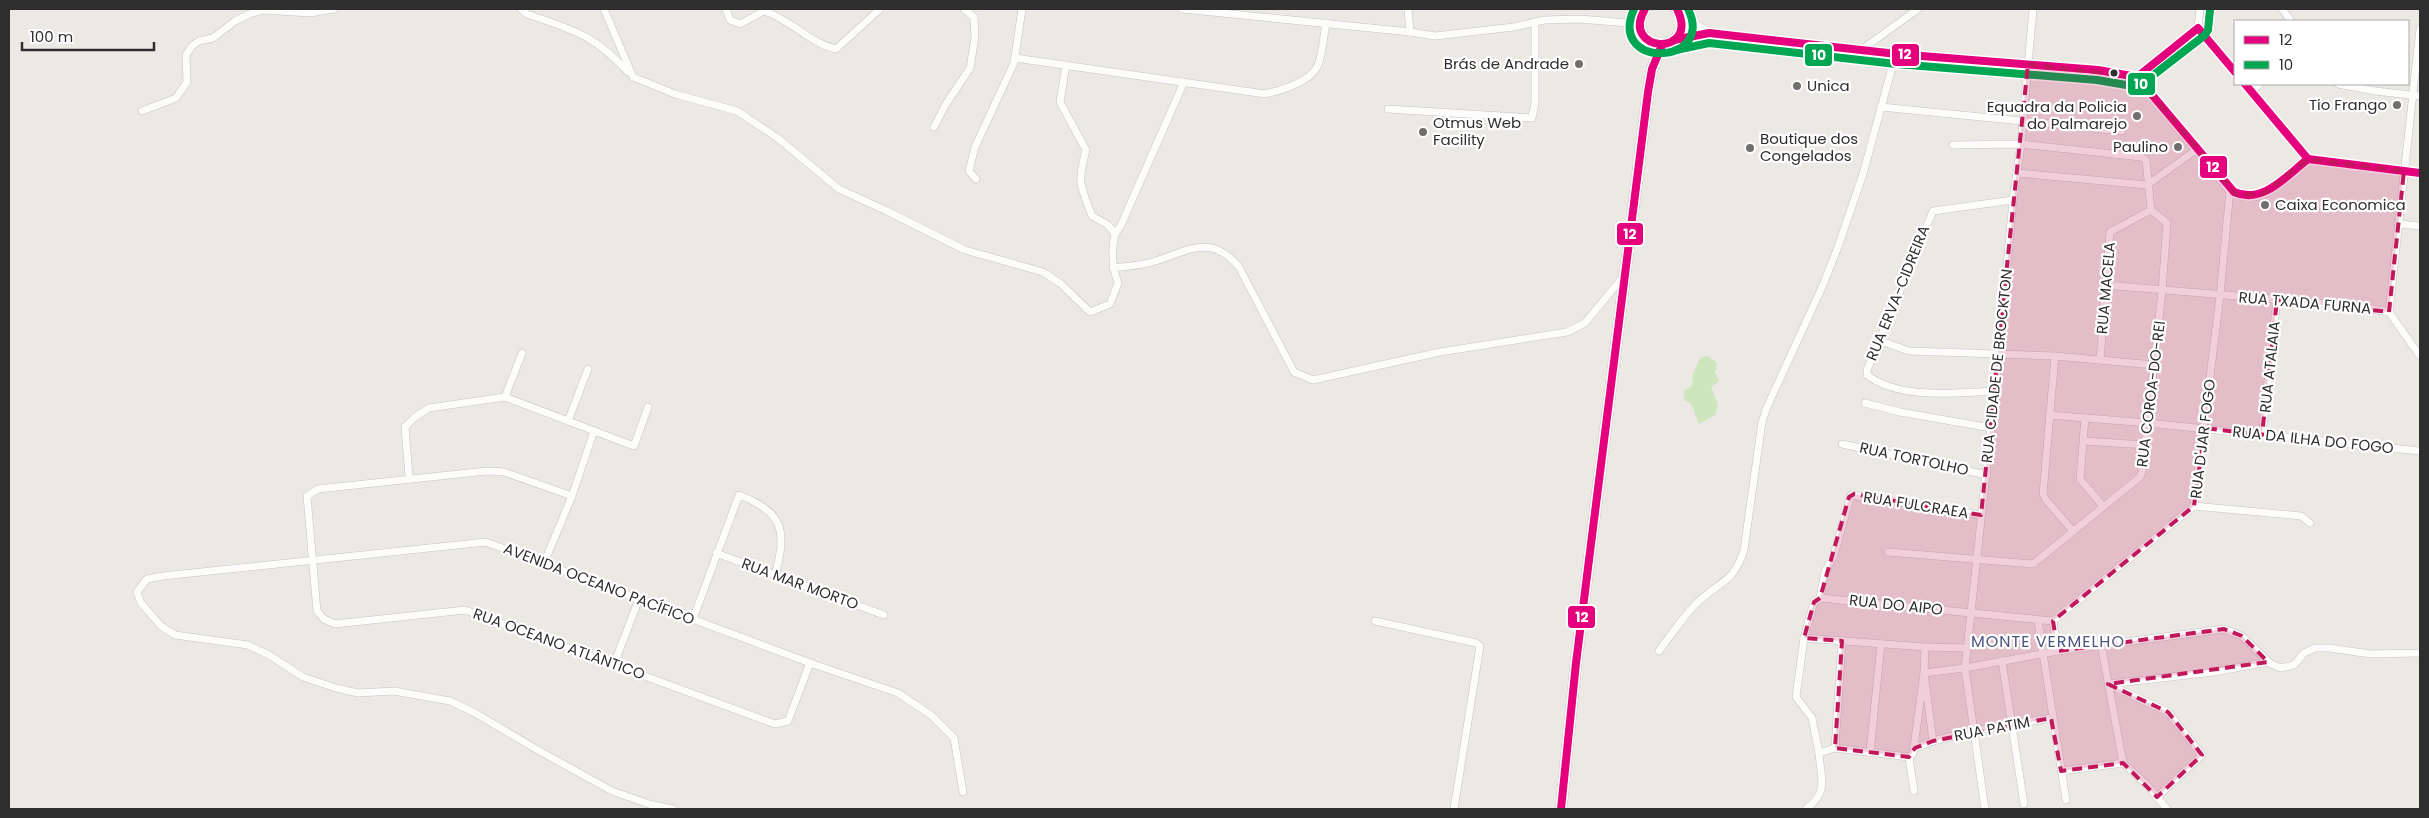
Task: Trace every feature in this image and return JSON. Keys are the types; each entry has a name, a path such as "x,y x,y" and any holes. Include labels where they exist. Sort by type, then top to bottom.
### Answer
{"main road":[{"path":"1645,9 1640,24 1642,33 1648,40 1662,45 1674,40 1682,29 1679,13"},
{"path":"1648,40 1652,69"},
{"path":"1561,809 1576,663 1652,69 1662,45"}],"street":[{"path":"142,111 176,98 187,82 186,55 192,46 199,41 214,38 235,21 263,10 310,13 334,9"},
{"path":"521,9 528,14 580,32 595,41 633,77 675,94 737,111 779,140 839,189 888,211 965,250 1042,272 1061,284 1090,312 1110,304 1118,283 1113,268 1112,247 1115,234 1121,225 1184,82"},
{"path":"604,9 633,77"},
{"path":"726,9 730,20 740,24 764,11 781,17 824,46 836,49 880,9"},
{"path":"934,127 946,104 970,68 975,37 974,17 964,9"},
{"path":"976,179 968,171 975,147 1015,58 1022,9"},
{"path":"1182,9 1435,36 1579,18 1640,24"},
{"path":"1408,9 1410,32"},
{"path":"1861,50 1918,9"},
{"name":"RUA CIDADE DE BROCKTON","path":"1985,809 1965,668 2000,353 2013,200 2021,144 2033,9"},
{"path":"2137,77 2198,28 2200,9"},
{"path":"2282,9 2290,20"},
{"path":"1679,13 1709,33"},
{"path":"1388,108 1532,118 1535,103 1535,22"},
{"path":"1015,58 1265,94 1279,91 1302,80 1318,66 1326,23"},
{"path":"2198,28 2234,71"},
{"path":"2420,29 2389,312 2420,356"},
{"path":"1674,40 1709,33 1893,54 2098,70 2137,77 2230,190 2245,197 2263,194 2308,159"},
{"path":"1659,651 1695,605 1725,583 1740,563 1744,550 1766,407 1826,278 1863,174 1891,71 1893,54"},
{"path":"1066,65 1060,102 1086,150 1079,176 1079,184 1092,216 1108,225 1115,234"},
{"path":"2344,85 2420,96"},
{"path":"2248,87 2308,159 2420,173"},
{"path":"1881,107 2122,131"},
{"path":"1953,144 2021,144 2141,157 2146,160 2148,165 2147,185 2151,210"},
{"path":"2017,173 2147,185 2196,150"},
{"name":"RUA D'JAR FOGO","path":"2054,621 2194,506 2206,428 2230,190"},
{"name":"RUA ERVA-CIDREIRA","path":"1995,391 1927,394 1876,383 1867,375 1878,340 1933,211 2013,200"},
{"name":"RUA MACELA","path":"2100,360 2110,232 2151,210"},
{"name":"RUA COROA-DO-REI","path":"1888,552 2033,564 2140,477 2148,423 2167,223 2151,210"},
{"path":"2398,224 2420,226"},
{"path":"1113,268 1149,263 1200,246 1217,248 1228,254 1239,267 1294,372 1313,380 1440,352 1566,332 1585,324 1625,274"},
{"name":"RUA TXADA FURNA","path":"2105,285 2356,306 2389,312"},
{"name":"RUA ATALAIA","path":"2262,435 2277,300"},
{"path":"1878,340 1910,351 2055,356 2154,365"},
{"path":"505,398 522,353"},
{"path":"2055,356 2043,494 2073,531"},
{"path":"568,422 588,369"},
{"path":"572,496 504,472 487,471 409,477 405,427 415,416 428,408 505,398 634,446 648,407"},
{"path":"1865,403 1900,412 1991,428"},
{"name":"RUA DA ILHA DO FOGO","path":"2050,415 2206,428 2420,452"},
{"path":"2085,418 2080,479 2103,506"},
{"path":"544,563 572,496 594,431"},
{"path":"2084,441 2145,445"},
{"name":"RUA TORTOLHO","path":"1842,444 1986,475"},
{"name":"RUA OCEANO ATLÂNTICO","path":"409,477 318,489 307,496 318,611 324,619 335,624 465,610 775,724 788,721 810,663"},
{"path":"693,619 739,495 758,502 775,519 782,548 775,575"},
{"name":"RUA FULCRAEA","path":"1820,598 1825,572 1834,555 1851,495 1981,515"},
{"path":"2194,506 2301,516 2310,523"},
{"name":"AVENIDA OCEANO PACÍFICO","path":"673,809 649,804 612,791 475,713 450,701 394,691 358,693 336,688 304,677 270,654 248,645 176,635 161,626 141,603 137,592 147,579 163,576 486,542 810,663 898,693 932,716 954,738 963,792"},
{"name":"RUA MAR MORTO","path":"716,553 884,615"},
{"path":"1806,809 1817,801 1822,791 1819,753 1812,718 1796,698 1804,638 1814,602 1820,598"},
{"name":"RUA DO AIPO","path":"1820,598 2038,621 2054,621"},
{"path":"614,664 639,599"},
{"path":"1376,621 1476,643 1480,646 1454,809"},
{"path":"2038,621 2051,718 2066,800"},
{"path":"2054,621 2058,650"},
{"path":"1924,673 1965,668 2058,650 2224,629 2242,636 2275,668 2288,667 2300,660 2304,653 2315,648 2371,654 2420,654"},
{"path":"1804,638 1925,647 1968,648"},
{"path":"1835,748 1842,641"},
{"path":"1870,752 1881,644"},
{"path":"2101,644 2123,763 2167,809"},
{"path":"1914,791 1909,758 1915,748 1924,673 1925,647"},
{"path":"2002,661 2024,804"},
{"path":"2108,684 2214,672 2268,662"},
{"path":"1924,673 1933,741"},
{"path":"2108,684 2168,712 2202,755 2157,797"},
{"name":"RUA PATIM","path":"1915,748 1933,741 1974,731 2051,718"},
{"path":"1819,753 1835,748 1909,758"},
{"path":"2061,771 2123,763"}],"highlighted area":[{"path":"2028,64 2137,77 2237,195 2263,194 2308,159 2404,171 2389,312 2277,300 2262,435 2205,428 2194,506 2053,621 2058,651 2224,629 2242,636 2268,662 2108,684 2168,712 2202,755 2157,797 2123,763 2061,771 2051,718 1933,741 1915,748 1909,757 1835,748 1842,641 1804,638 1814,602 1820,598 1849,497 1854,494 1981,515"}],"green space":[{"path":"1708,356 1717,363 1715,372 1719,381 1711,387 1718,405 1715,415 1699,424 1691,404 1684,400 1684,391 1692,386 1693,374 1700,358"}],"transit line":[{"name":"10","path":"1634,9 1630,29 1635,43 1647,51 1661,53 1676,50 1688,42 1693,28 1688,9"},
{"name":"12","path":"1645,9 1640,24 1642,34 1650,41 1660,44 1671,42 1678,36 1681,25 1677,9"},
{"name":"10","path":"1676,50 1709,43 1896,64 2097,80 2138,87 2205,35 2208,30 2210,10"},
{"name":"12","path":"2137,77 2198,28 2234,71"},
{"name":"12","path":"1674,40 1709,33 1897,54 2098,70 2137,77"},
{"name":"12","path":"1561,809 1576,663 1648,92 1652,69 1662,45"},
{"name":"12","path":"2137,77 2234,192 2255,195 2265,191 2283,180 2308,159"},
{"name":"12","path":"2246,85 2308,159"},
{"name":"12","path":"2308,159 2420,173"}],"place":[{"name":"Brás de Andrade","path":"1579,64"},
{"name":"Unica","path":"1797,86"},
{"name":"Tio Frango","path":"2397,105"},
{"name":"Equadra da Policia do Palmarejo","path":"2137,116"},
{"name":"Otmus Web Facility","path":"1423,132"},
{"name":"Paulino","path":"2178,147"},
{"name":"Boutique dos Congelados","path":"1750,148"},
{"name":"Caixa Economica","path":"2265,205"}],"district":[{"name":"MONTE VERMELHO","path":"2048,641"}]}
